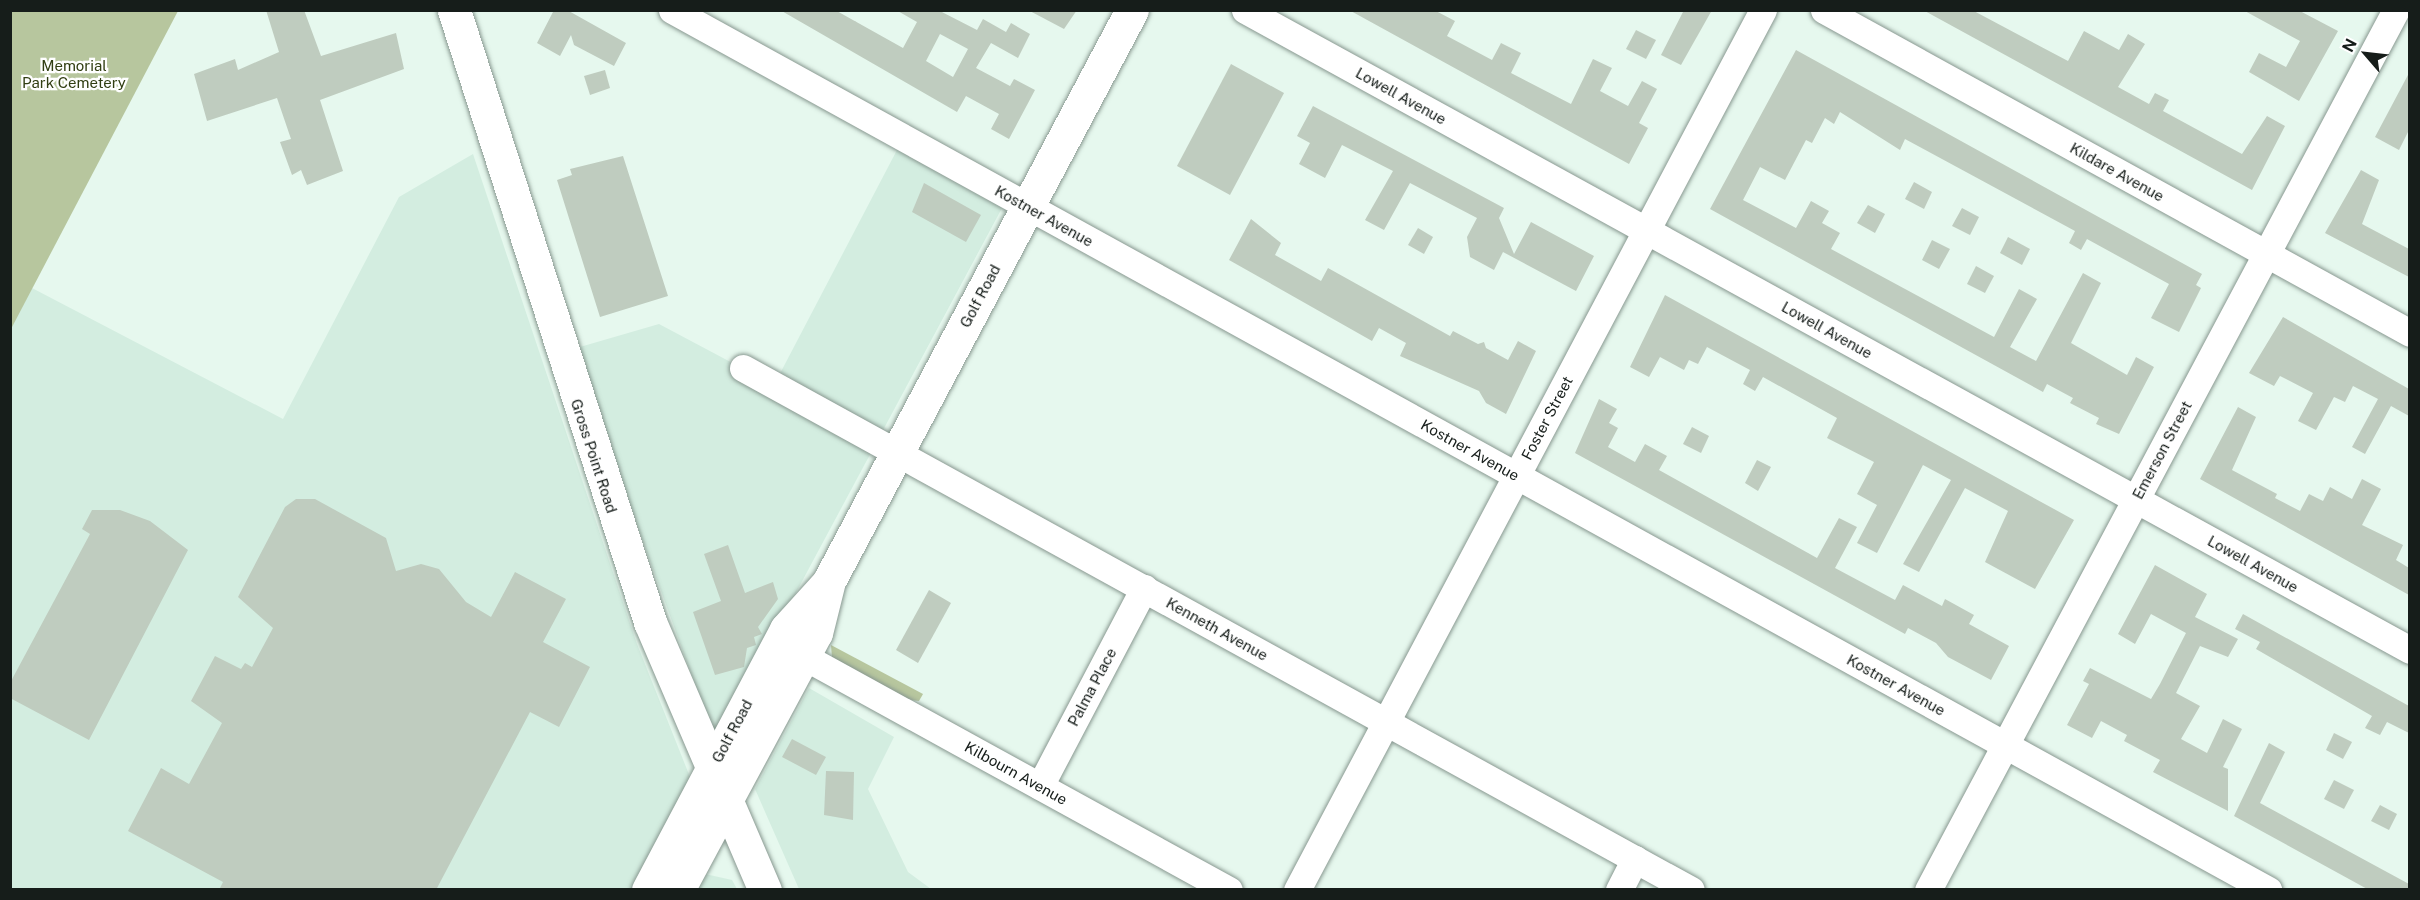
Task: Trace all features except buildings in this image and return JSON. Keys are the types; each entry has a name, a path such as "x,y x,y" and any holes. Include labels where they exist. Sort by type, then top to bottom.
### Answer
{"main road":[{"name":"Gross Point Road","path":"454,10 638,587 711,772 765,890"},
{"name":"Golf Road","path":"648,890 786,629 829,581 1132,10"},
{"name":"Golf Road","path":"678,890 816,633 829,581"}],"street":[{"name":"Kostner Avenue","path":"672,10 2268,890"},
{"name":"Lowell Avenue","path":"1245,10 2409,650"},
{"name":"Foster Street","path":"1297,890 1763,10"},
{"name":"Kildare Avenue","path":"1824,10 2409,333"},
{"name":"Emerson Street","path":"1928,890 2398,10"},
{"path":"2398,10 2409,15"},
{"name":"Kenneth Avenue","path":"743,368 1691,890"},
{"name":"Palma Place","path":"1040,786 1144,588"},
{"name":"Kilbourn Avenue","path":"803,656 1229,890"},
{"path":"1619,890 1635,859"}],"shaded area":[{"path":"897,150 1002,208 716,742 573,349 659,324 774,385"},
{"path":"473,154 637,644 692,782 632,889 11,890 10,329 32,288 283,419 399,197"},
{"path":"809,688 894,737 868,789 908,872 931,889 799,889 755,789"},
{"path":"705,874 732,880 737,889 692,890"}],"green space":[{"name":"Memorial Park Cemetery","path":"10,11 178,11 11,329"},
{"path":"831,645 923,694 919,701 910,700 832,658"}]}
